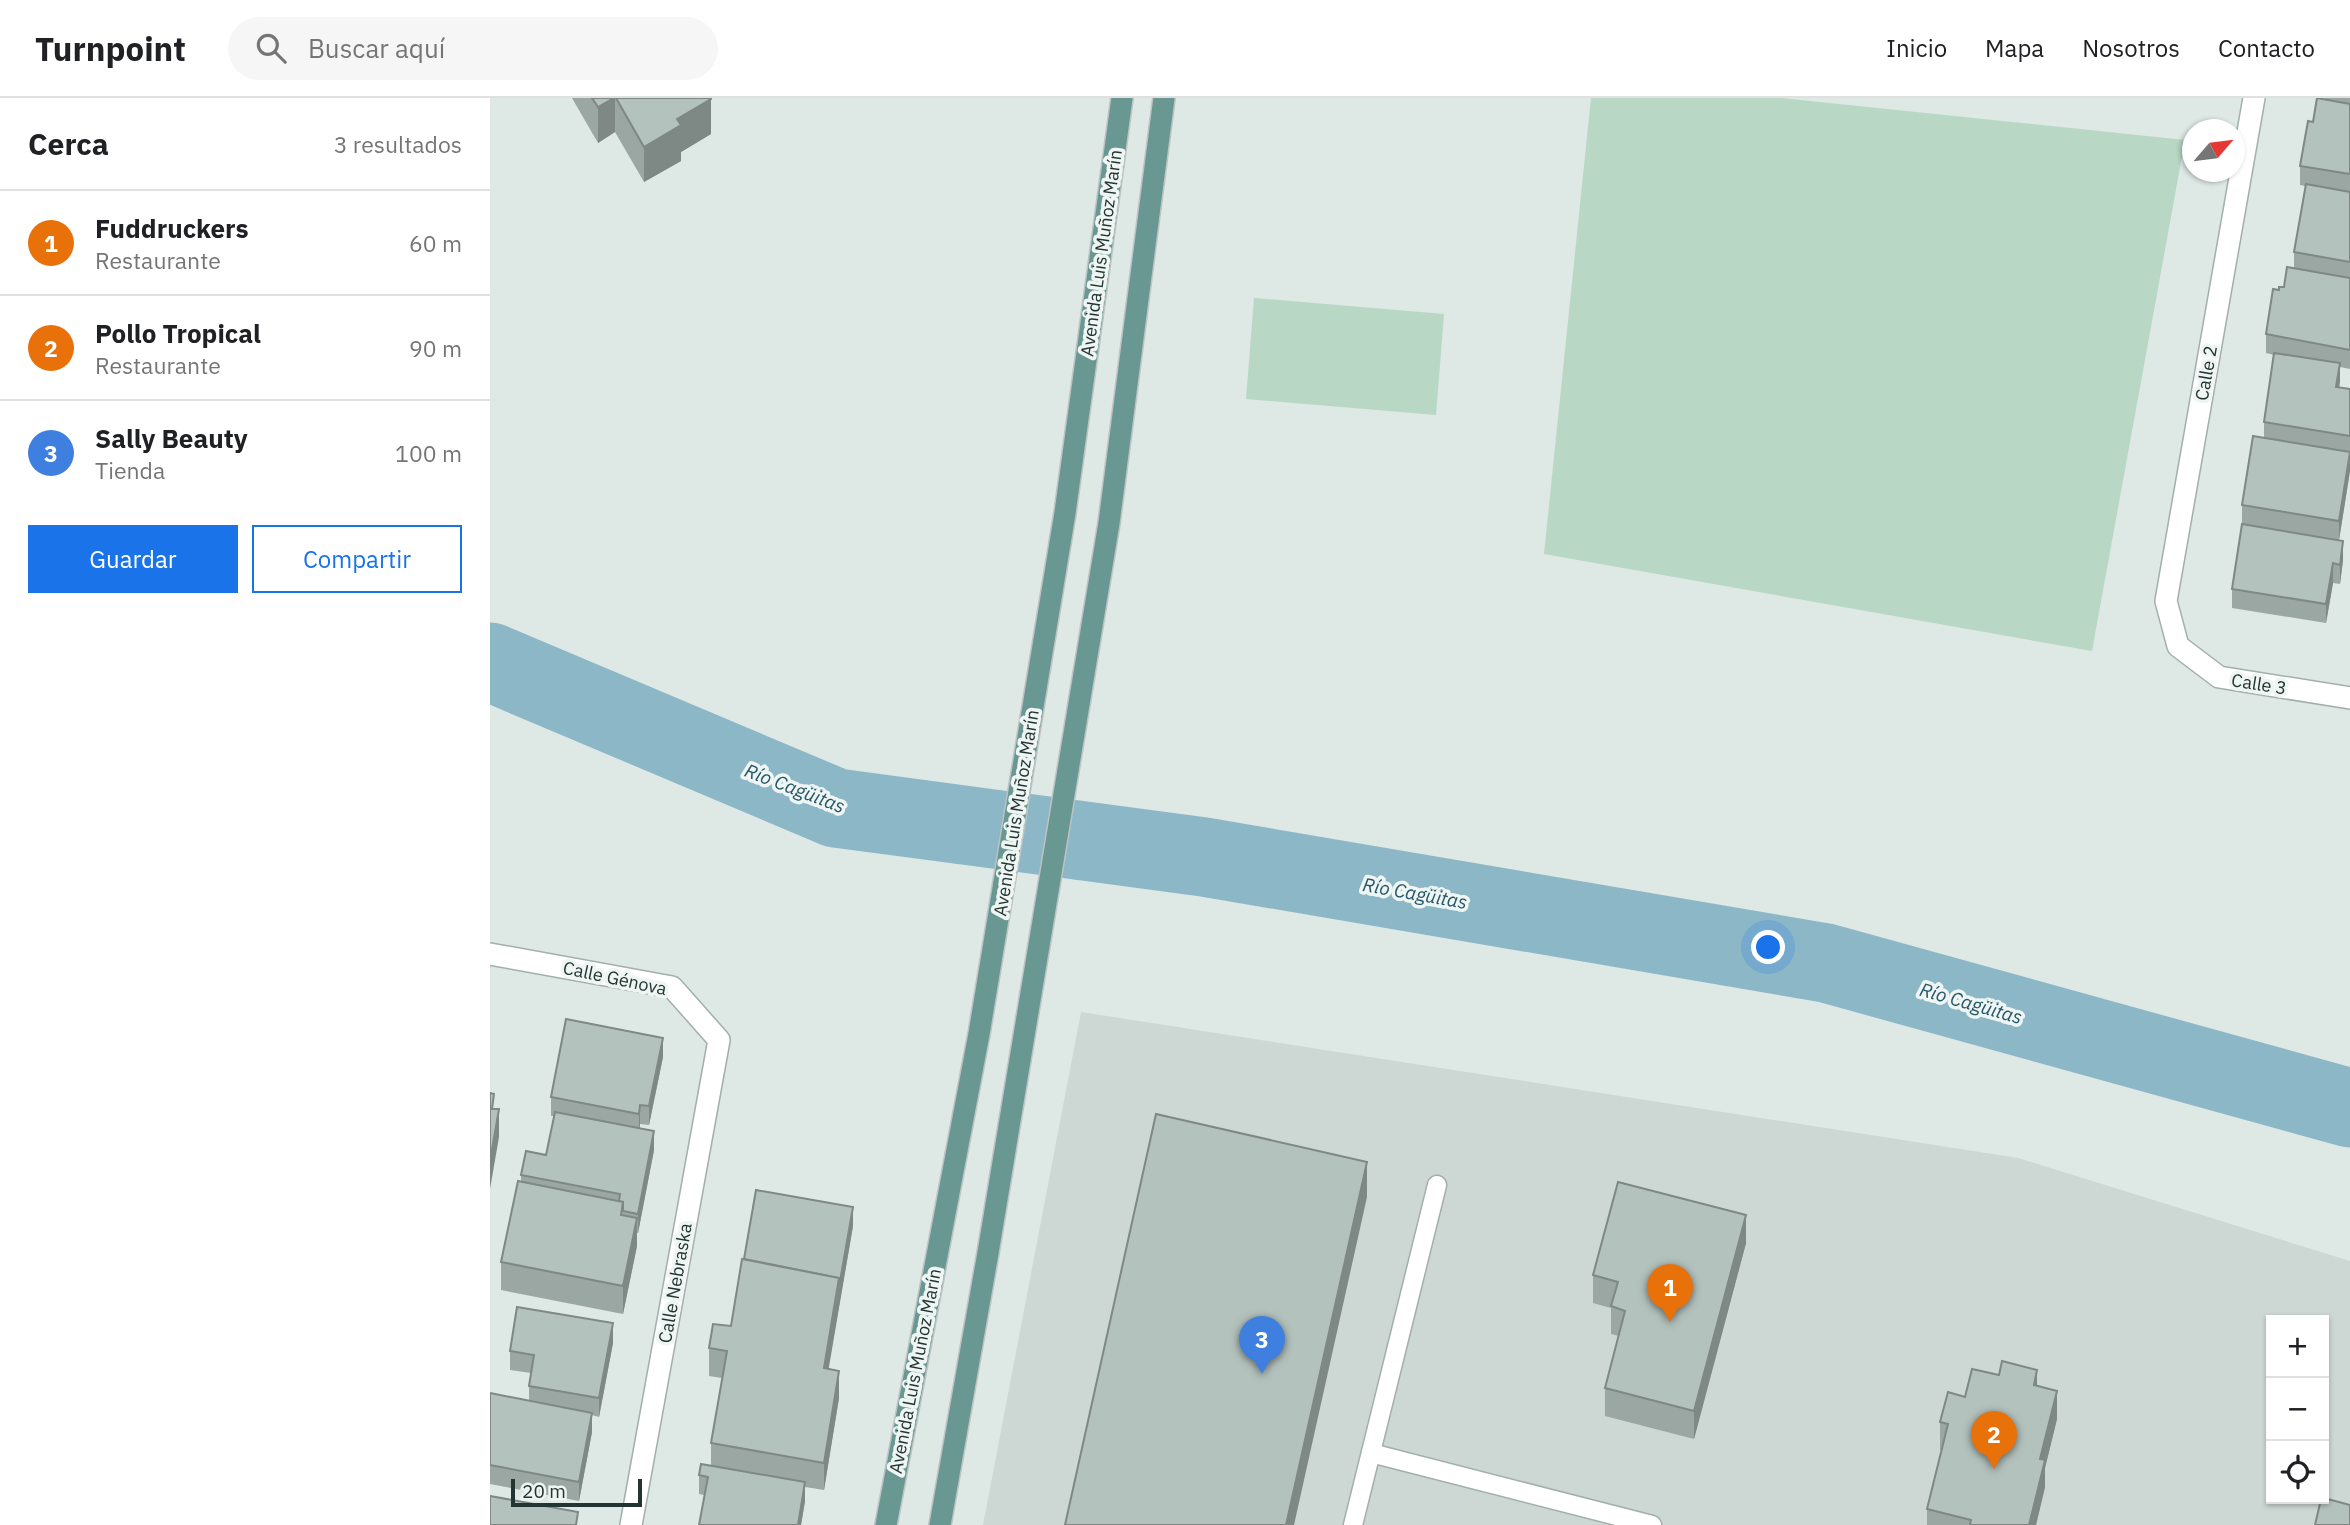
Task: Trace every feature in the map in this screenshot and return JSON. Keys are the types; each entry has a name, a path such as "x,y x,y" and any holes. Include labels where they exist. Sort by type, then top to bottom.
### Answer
{"main road":[{"name":"Avenida Luis Muñoz Marín","path":"886,1525 979,1034 1065,513 1122,98"},
{"path":"940,1525 1109,523 1164,98"}],"street":[{"name":"Calle 2","path":"2178,646 2165,601 2253,98"},
{"name":"Calle 3","path":"2178,646 2219,677 2350,698"},
{"name":"Calle Génova","path":"490,954 672,987 719,1041"},
{"name":"Calle Nebraska","path":"631,1525 719,1041"}],"lane":[{"path":"1353,1525 1437,1185"},
{"path":"1370,1453 1652,1525"}],"shaded area":[{"path":"1081,1012 2018,1158 2350,1261 2350,1525 983,1525"}],"green space":[{"path":"1591,98 1781,98 2182,140 2182,156 2092,651 1544,554"},
{"path":"1254,298 1444,314 1436,415 1246,399"}],"building":[{"path":"592,98 614,98 598,107"},
{"path":"616,98 711,99 677,119 681,125 644,147"},
{"path":"2317,98 2350,104 2350,174 2300,166 2308,121 2313,122"},
{"path":"2306,184 2350,192 2350,262 2294,252"},
{"path":"2287,267 2350,278 2350,350 2266,334 2273,289 2284,287"},
{"path":"2274,353 2340,363 2336,387 2350,389 2350,436 2264,422"},
{"path":"2253,436 2350,452 2339,521 2242,505"},
{"path":"2242,524 2343,541 2340,565 2333,563 2326,604 2232,589"},
{"path":"566,1019 663,1038 649,1106 640,1105 639,1114 551,1097"},
{"path":"490,1093 494,1094 492,1109 499,1109 490,1161"},
{"path":"555,1112 654,1131 638,1214 623,1211 623,1202 619,1201 620,1194 521,1175 526,1151 546,1155"},
{"path":"1156,1114 1367,1162 1286,1525 1065,1525"},
{"path":"518,1181 623,1202 621,1215 637,1218 623,1286 501,1262"},
{"path":"1618,1182 1746,1215 1694,1411 1605,1388 1625,1311 1611,1306 1618,1282 1593,1275"},
{"path":"756,1190 853,1207 839,1287 839,1278 744,1259"},
{"path":"742,1259 839,1278 824,1368 839,1371 824,1463 711,1443 727,1351 709,1348 713,1324 731,1326"},
{"path":"517,1307 613,1323 599,1398 529,1386 534,1355 510,1351"},
{"path":"2002,1361 2037,1370 2034,1385 2057,1391 2040,1459 2045,1460 2029,1525 1970,1525 1971,1520 1927,1509 1948,1424 1940,1422 1948,1392 1965,1397 1972,1369 1999,1375"},
{"path":"490,1393 592,1413 579,1482 490,1465"},
{"path":"701,1464 805,1482 798,1525 699,1525 708,1477 699,1475"},
{"path":"490,1496 578,1512 576,1525 490,1525"},
{"path":"2329,1499 2350,1505 2350,1525 2315,1525 2320,1504 2329,1504"}],"waterway":[{"name":"Río Cagüitas","path":"490,662 836,808 1204,857 1826,963 2350,1108"}],"place":[{"name":"Fuddruckers","path":"1670,1322"},
{"name":"Sally Beauty","path":"1262,1374"},
{"name":"Pollo Tropical","path":"1994,1469"}]}
